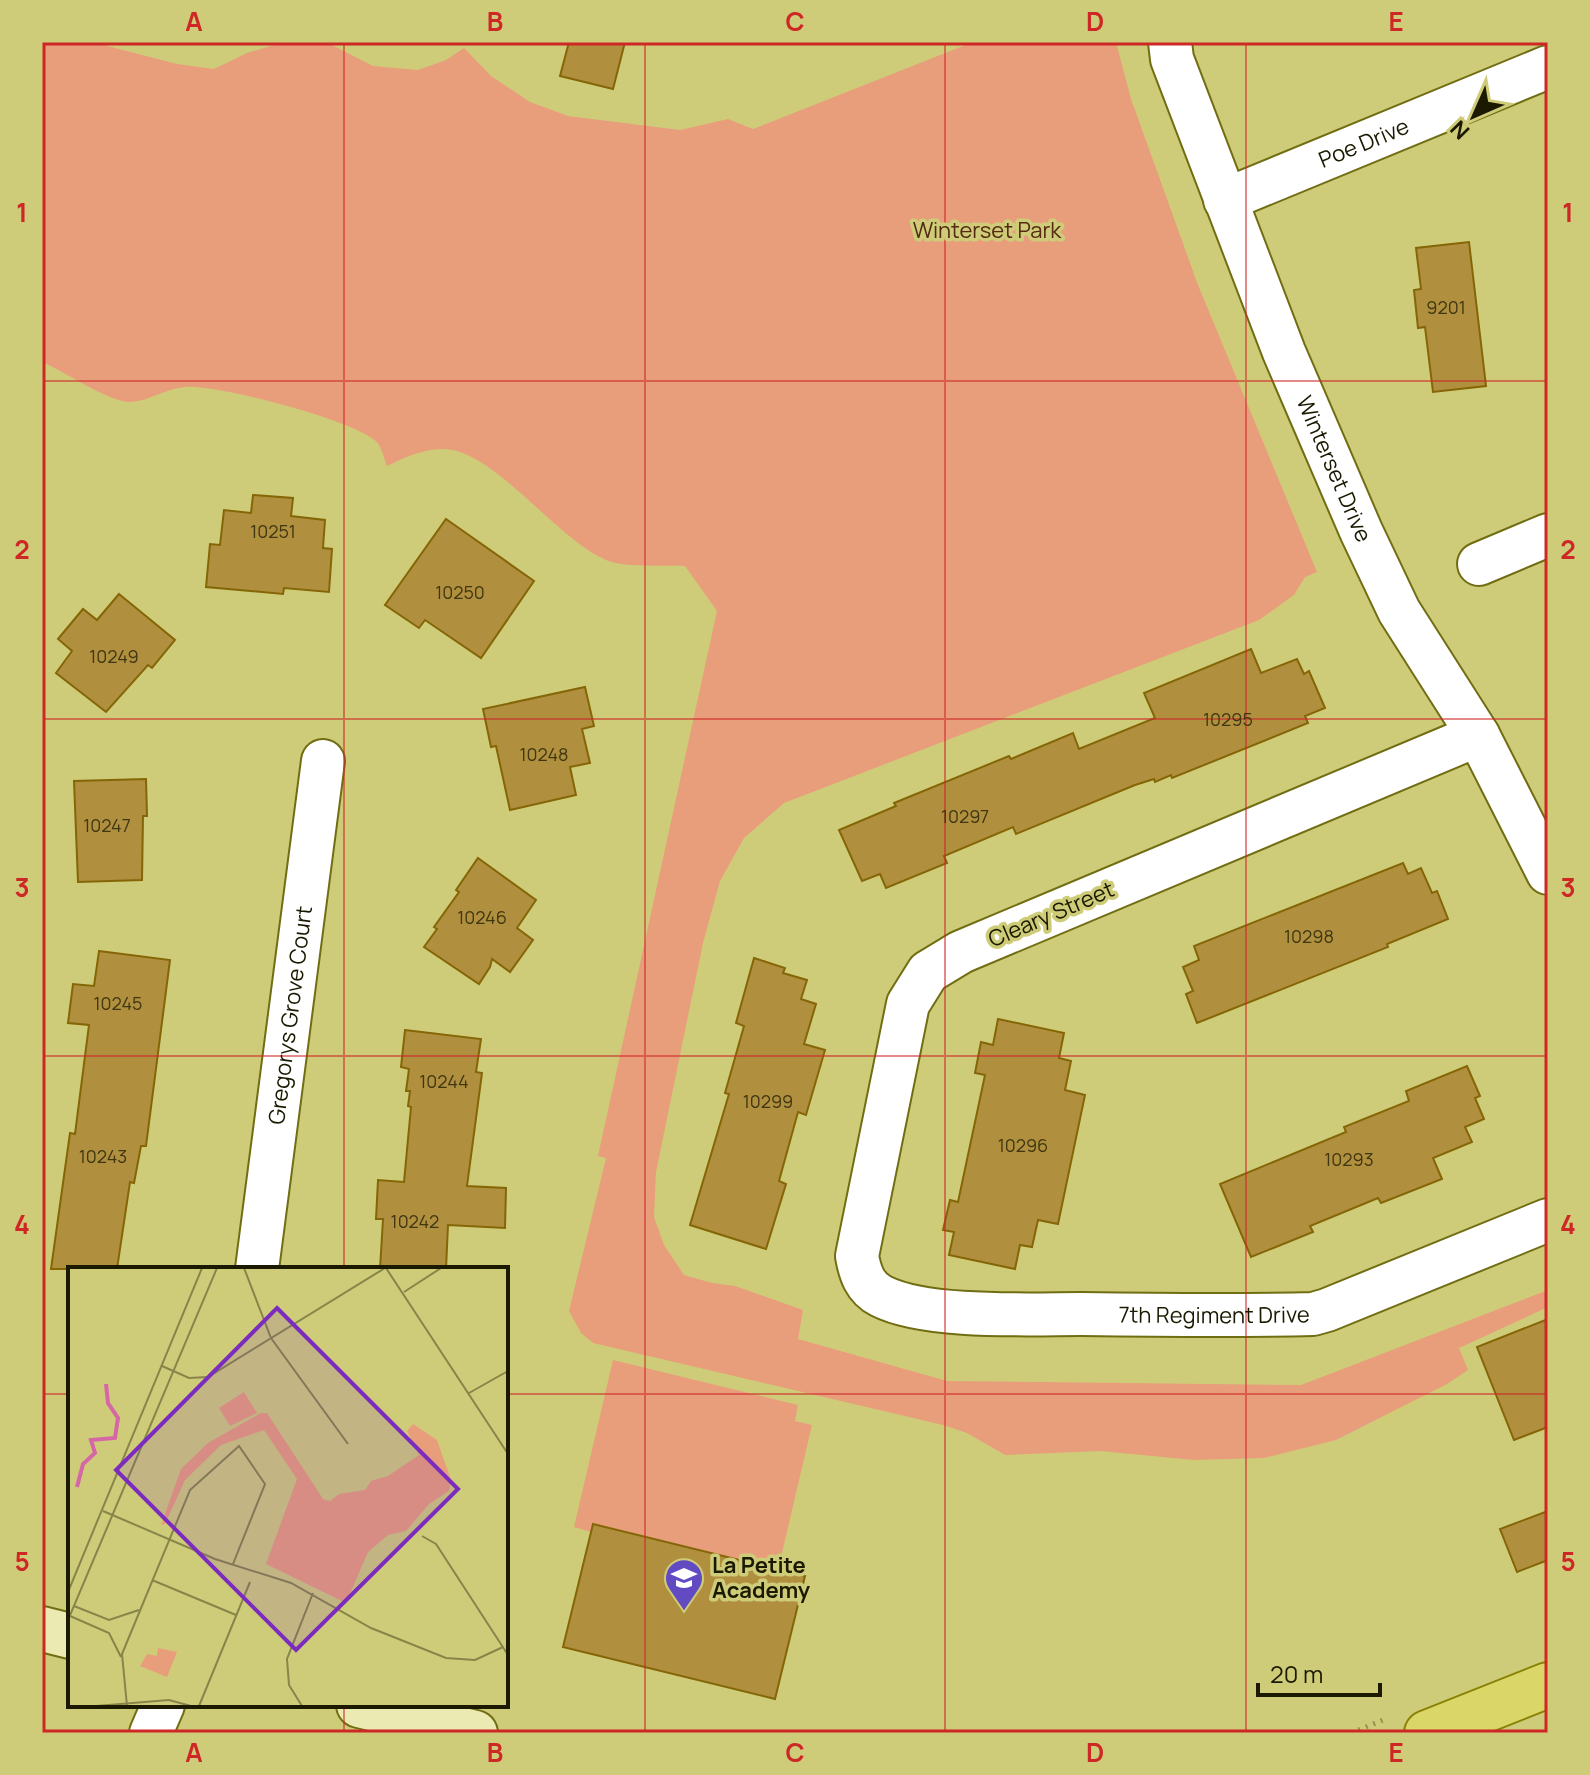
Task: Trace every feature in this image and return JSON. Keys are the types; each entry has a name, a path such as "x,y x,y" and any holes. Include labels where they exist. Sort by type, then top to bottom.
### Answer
{"main road":[{"path":"1427,1733 1548,1685"}],"street":[{"name":"Winterset Drive","path":"1170,42 1172,59 1284,352 1387,585 1399,611 1478,735 1548,873"},
{"name":"Poe Drive","path":"1225,200 1548,67"},
{"path":"1479,564 1548,535"},
{"name":"Cleary Street","path":"868,1286 859,1272 857,1256 908,1004 928,972 940,962 976,946 1478,735"},
{"name":"Gregorys Grove Court","path":"257,1267 323,761"},
{"name":"7th Regiment Drive","path":"868,1286 881,1296 905,1304 945,1311 1313,1314 1548,1220"},
{"path":"42,1629 68,1636"},
{"path":"151,1733 162,1707"},
{"path":"367,1707 475,1733"}],"path":[{"path":"1351,1733 1387,1718"}],"green space":[{"name":"Winterset Park","path":"42,42 92,42 177,64 214,69 247,53 284,42 326,42 373,66 418,70 446,60 464,48 491,76 530,102 568,116 680,130 728,119 753,129 973,42 1116,42 1131,99 1198,285 1317,572 1305,577 1294,595 1259,620 784,803 744,838 720,881 703,943 656,1172 654,1217 664,1245 684,1275 735,1286 803,1310 798,1339 947,1381 1301,1385 1548,1290 1548,1307 1459,1348 1468,1370 1447,1384 1336,1440 1264,1458 1194,1460 1100,1451 1005,1455 967,1433 943,1425 593,1343 581,1333 569,1311 606,1158 598,1156 717,611 685,566 634,565 606,560 566,534 505,480 464,454 445,449 430,450 387,466 378,443 366,434 317,415 226,391 201,388 178,388 138,401 122,401 42,362"},
{"path":"613,1360 798,1405 795,1421 812,1425 778,1570 594,1524 591,1532 574,1527"}],"building":[{"path":"569,42 625,42 613,89 560,76"},
{"path":"1469,242 1486,386 1433,392 1425,327 1418,328 1414,290 1421,289 1416,248"},
{"path":"253,495 293,498 291,516 325,520 323,548 332,549 329,592 284,588 283,594 206,587 210,544 220,545 224,510 251,513"},
{"path":"446,519 534,581 481,658 425,620 419,628 385,605"},
{"path":"119,594 175,640 152,668 148,665 106,712 56,673 72,651 58,639 83,609 97,620"},
{"path":"1251,649 1261,673 1297,659 1304,674 1309,671 1325,708 1305,716 1308,723 1172,778 1171,775 1155,782 1154,779 1135,785 1016,834 1013,827 944,856 947,863 886,888 880,874 862,881 839,830 896,806 894,803 1073,733 1079,749 1155,718 1144,693"},
{"path":"585,687 594,726 582,729 590,763 570,767 576,795 510,810 496,746 491,747 483,709"},
{"path":"146,779 147,816 143,816 142,880 78,882 74,781"},
{"path":"478,858 536,900 517,928 533,940 510,972 492,959 479,984 424,947"},
{"path":"1403,863 1408,874 1421,868 1432,893 1437,891 1448,919 1387,944 1388,947 1197,1023 1186,994 1193,991 1183,967 1199,960 1194,946"},
{"path":"99,951 170,960 146,1146 141,1146 134,1183 130,1182 117,1267 51,1269 70,1133 75,1134 89,1025 68,1023 73,984 94,986"},
{"path":"754,958 785,968 783,973 807,980 801,999 816,1004 804,1044 825,1050 806,1115 798,1112 779,1181 786,1184 766,1249 690,1225 729,1094 725,1093 744,1026 736,1023"},
{"path":"998,1019 1064,1033 1059,1058 1071,1061 1065,1090 1085,1095 1058,1224 1038,1220 1032,1247 1020,1245 1015,1269 949,1255 954,1232 943,1230 950,1200 958,1202 985,1075 975,1073 981,1042 993,1045"},
{"path":"405,1030 481,1039 476,1072 482,1073 467,1186 506,1188 505,1228 448,1225 446,1267 380,1267 383,1219 376,1219 378,1180 404,1182 411,1107 408,1106 410,1091 406,1091 409,1069 401,1067"},
{"path":"1467,1066 1480,1096 1475,1098 1484,1119 1465,1127 1472,1142 1433,1158 1442,1179 1381,1203 1378,1198 1310,1226 1313,1232 1251,1257 1220,1184 1346,1132 1344,1127 1409,1101 1406,1091"},
{"path":"1548,1319 1548,1427 1514,1440 1477,1347"},
{"path":"1548,1511 1548,1560 1517,1572 1500,1529"},
{"name":"La Petite Academy","path":"593,1524 805,1576 775,1699 563,1647"}],"place":[{"name":"La Petite Academy","path":"684,1612"}]}
